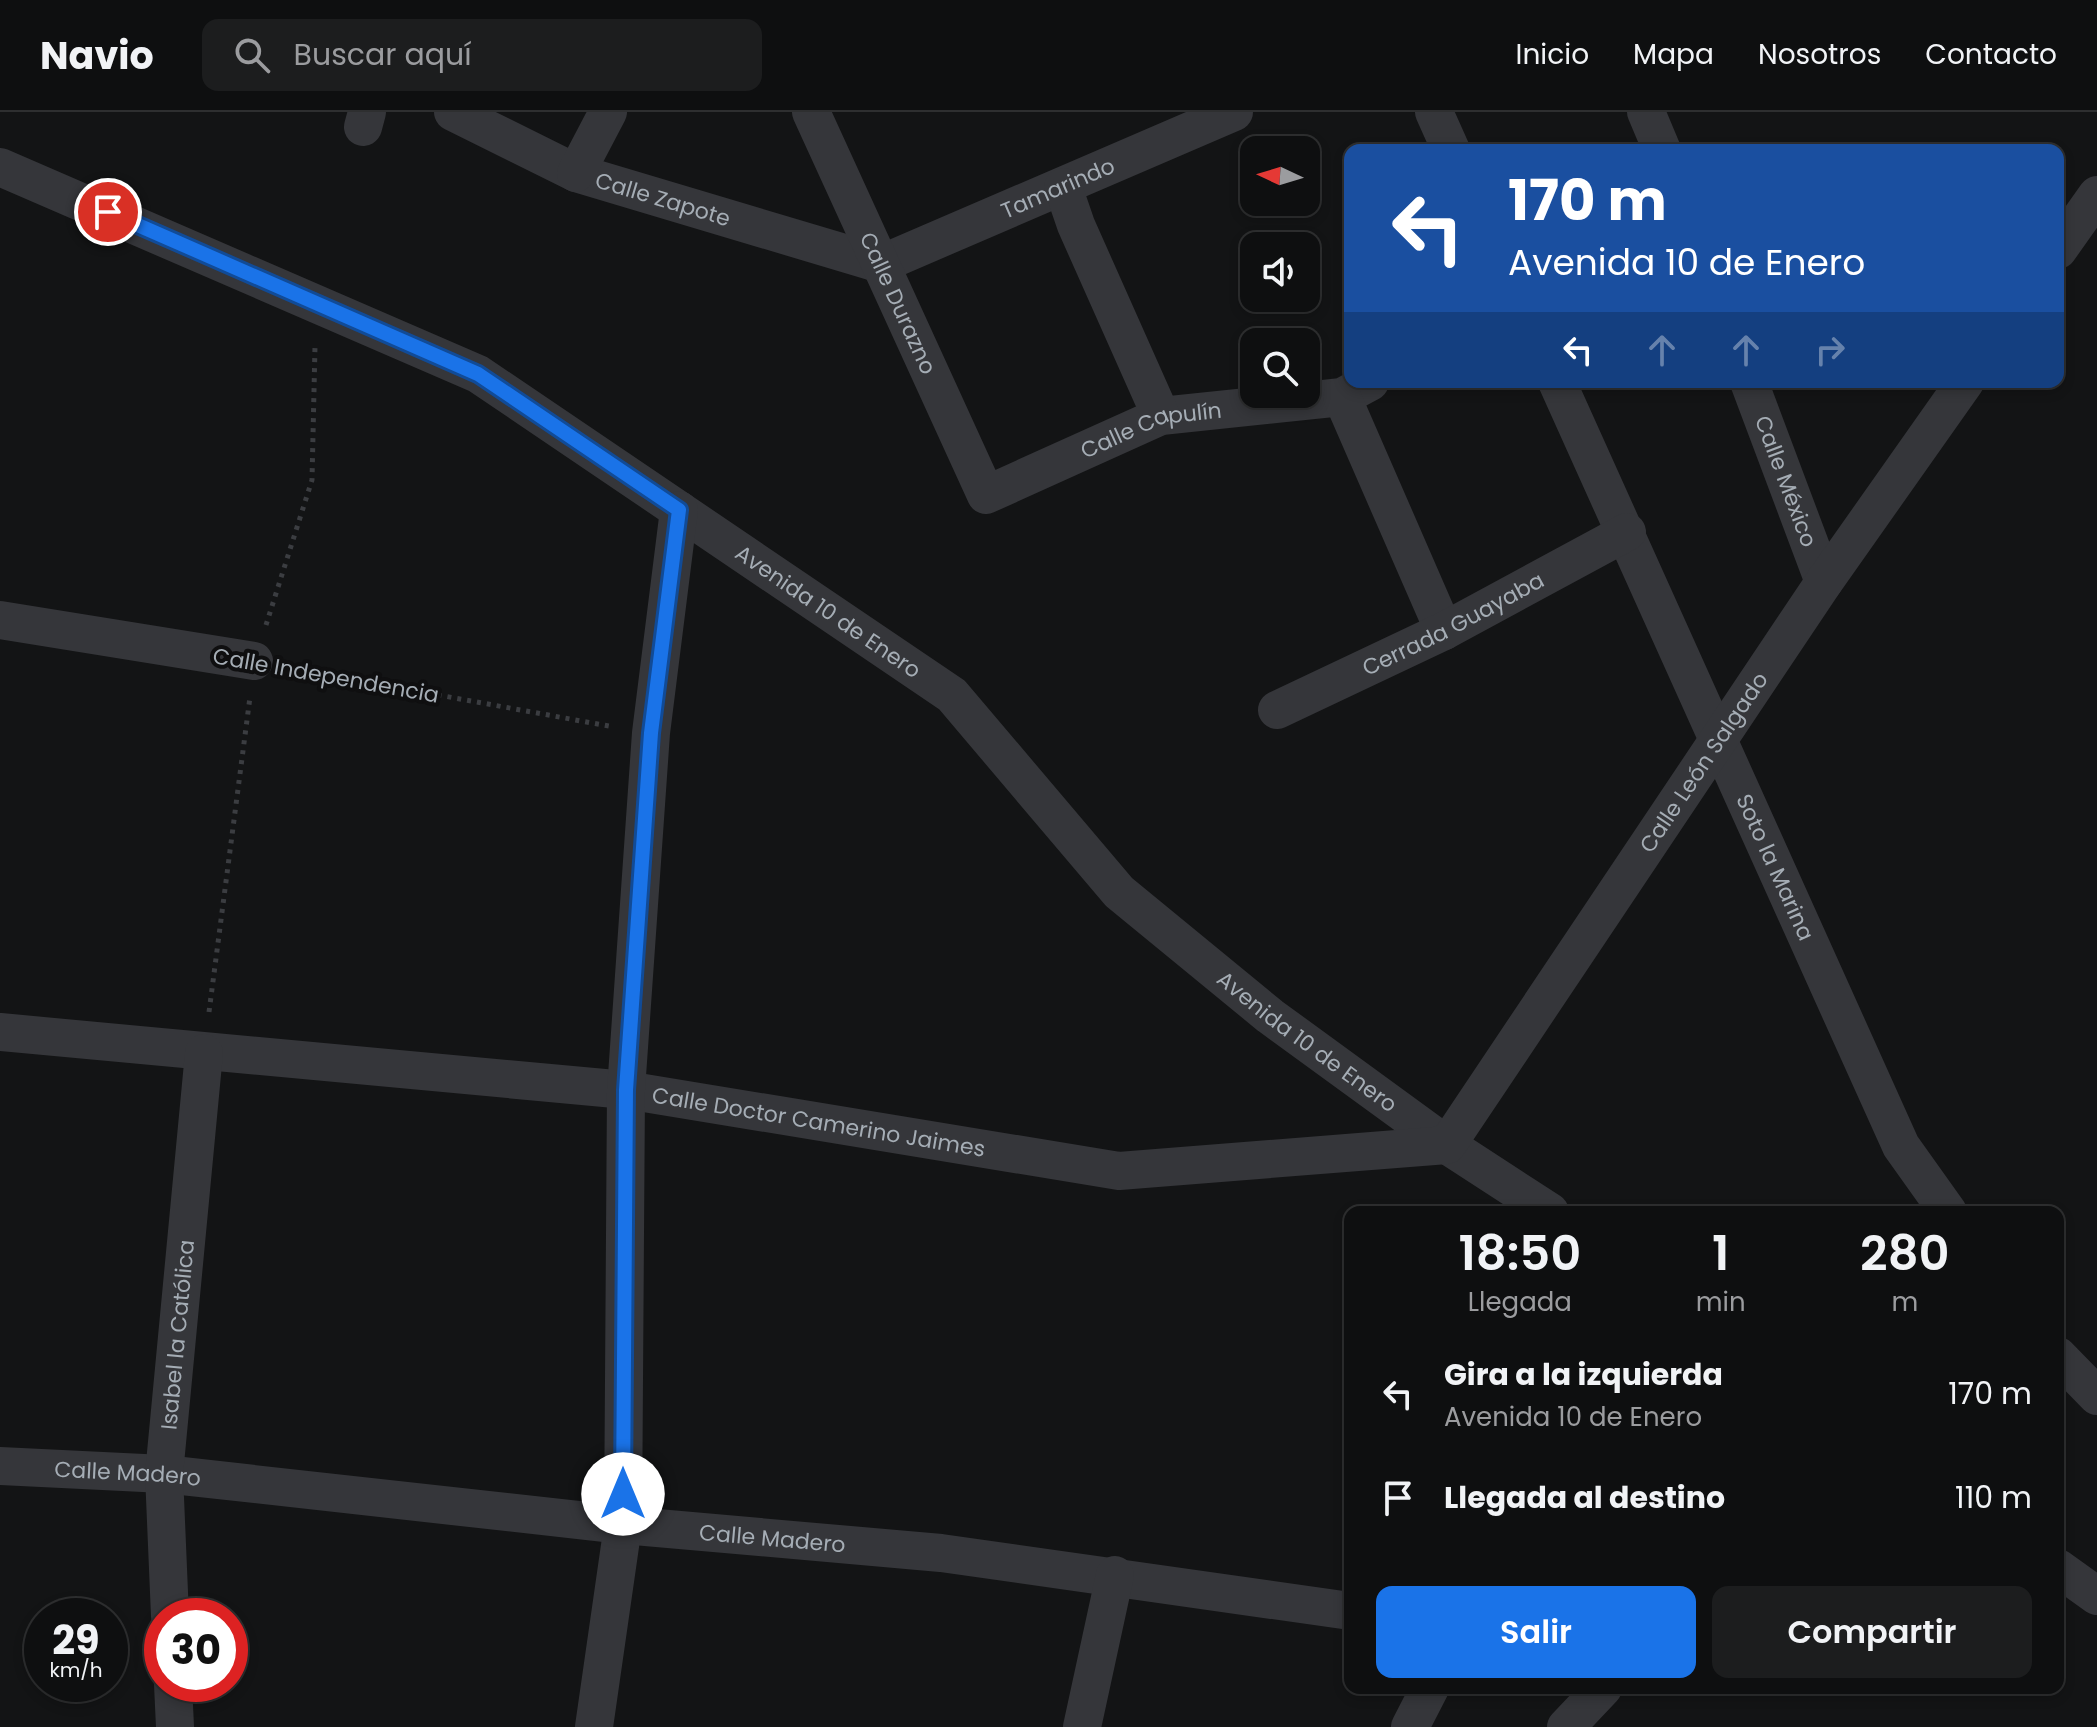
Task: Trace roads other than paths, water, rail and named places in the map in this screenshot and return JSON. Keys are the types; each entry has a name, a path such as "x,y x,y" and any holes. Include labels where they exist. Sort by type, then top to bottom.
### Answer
{"street":[{"name":"Calle Zapote","path":"453,112 576,173 881,264"},
{"path":"576,173 608,112"},
{"name":"Calle Durazno","path":"811,112 986,495"},
{"path":"1434,112 1448,144"},
{"path":"1646,112 1659,144"},
{"name":"Tamarindo","path":"881,264 1063,187 1222,114"},
{"name":"Avenida 10 de Enero","path":"0,167 478,374 952,695 1119,892 1270,1016 1447,1145 1541,1206"},
{"path":"1063,187 1076,225 1161,416"},
{"path":"2064,242 2097,195"},
{"name":"Soto la Marina","path":"1560,388 1627,532 1783,890 1901,1146 1944,1206"},
{"name":"Calle México","path":"1751,388 1824,582"},
{"name":"Calle León Salgado","path":"1447,1145 1720,743 1824,582 1961,388"},
{"path":"1356,389 1444,631"},
{"name":"Calle Capulín","path":"986,495 1161,416 1356,389"},
{"path":"594,1727 623,1525 626,1090 651,733 679,510"},
{"name":"Cerrada Guayaba","path":"1277,710 1444,631 1627,532"},
{"name":"Calle Independencia","path":"0,620 254,661"},
{"name":"Calle Doctor Camerino Jaimes","path":"0,1032 626,1090 1119,1171 1447,1145"},
{"name":"Isabel la Católica","path":"169,1598 164,1474 204,1053"},
{"path":"2064,1362 2097,1396"},
{"name":"Calle Madero","path":"0,1466 164,1474 623,1525 941,1553 1115,1575 1344,1610"},
{"path":"2064,1572 2097,1596"},
{"path":"1082,1727 1115,1575"},
{"path":"1410,1727 1427,1694"},
{"path":"1566,1727 1597,1694"},
{"path":"174,1702 175,1727"}]}
